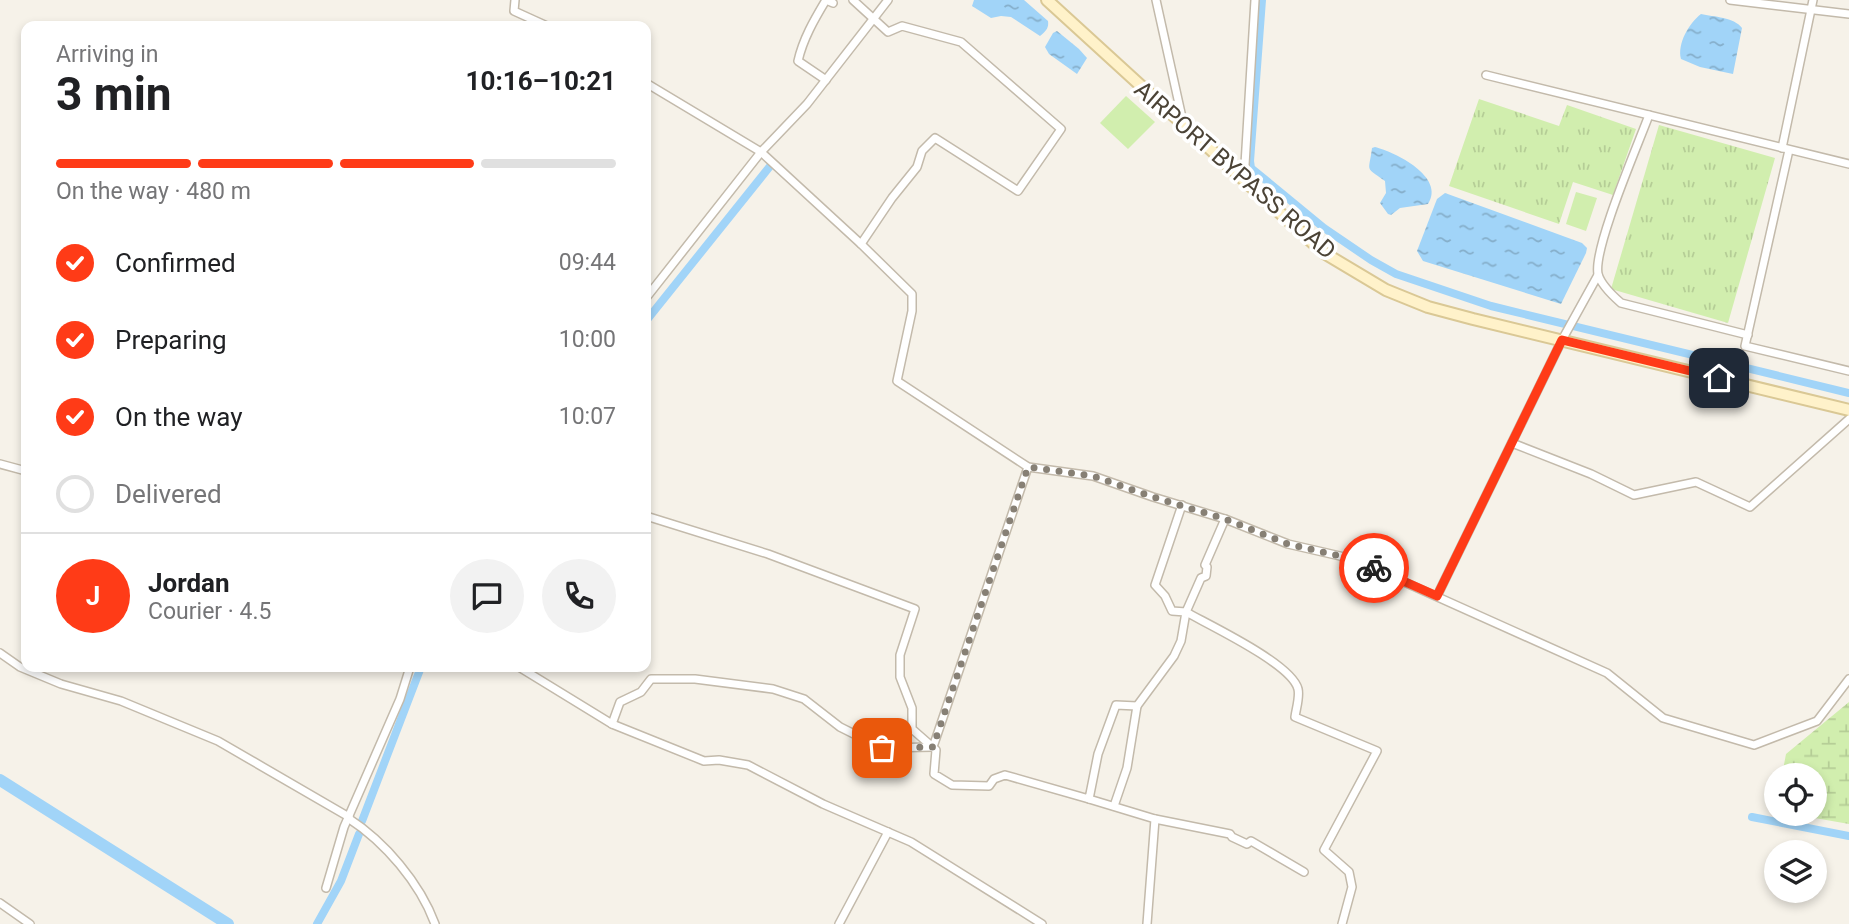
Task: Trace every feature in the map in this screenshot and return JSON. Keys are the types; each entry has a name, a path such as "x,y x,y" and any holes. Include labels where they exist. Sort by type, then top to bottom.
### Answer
{"street":[{"path":"515,0 514,11 537,21"},
{"path":"826,80 798,61 802,45 826,0 833,3"},
{"path":"853,0 890,33 902,26 961,42 1061,129 1018,191 935,138 928,142 922,151 918,167 891,198 861,244"},
{"path":"651,292 761,152 807,104 888,0"},
{"name":"AIRPORT BYPASS ROAD","path":"1047,0 1324,253 1386,290 1428,307 1849,410"},
{"path":"1156,0 1184,127"},
{"path":"1244,181 1255,0"},
{"path":"1730,0 1849,14"},
{"path":"1813,0 1745,346 1849,371"},
{"path":"1486,75 1849,164"},
{"path":"651,86 761,152 912,295 912,311 897,381 1028,467 1093,476 1225,519 1288,544 1353,559 1607,673 1663,718 1754,745 1817,721 1849,678"},
{"path":"1437,596 1562,340 1598,275 1600,249 1649,115"},
{"path":"1598,275 1611,295 1621,303 1748,335"},
{"path":"1512,443 1591,474 1634,495 1696,482 1750,507 1849,419"},
{"path":"0,464 21,470"},
{"path":"933,747 1028,467"},
{"path":"1182,505 1155,585 1166,596 1172,611 1186,612 1268,658 1299,690 1295,717 1377,751 1324,850 1349,872 1352,887 1342,924"},
{"path":"651,518 768,554 915,609 900,654 900,677 912,708 912,729 936,750 934,774 951,785 989,786 994,779 1005,775 1155,819 1230,834 1247,844 1251,841 1304,872"},
{"path":"1114,806 1127,768 1137,706 1174,656 1181,641 1186,612 1201,578 1206,576 1205,565 1225,519"},
{"path":"0,653 21,667"},
{"path":"32,672 61,684 121,701 218,741 348,818 362,827 400,866 428,904 435,924"},
{"path":"326,888 348,818 400,699 408,672"},
{"path":"527,672 612,724 704,761 719,760 748,765 823,804 911,842 1042,924"},
{"path":"612,724 620,702 641,692 651,679 685,678 773,689 804,699 841,727 882,748 933,747"},
{"path":"1089,799 1098,754 1116,705 1137,706"},
{"path":"1147,924 1155,819"},
{"path":"839,924 888,832"},
{"path":"0,903 30,924"}],"green space":[{"path":"1126,96 1155,122 1128,149 1100,123"},
{"path":"1479,99 1559,126 1567,105 1636,129 1613,195 1573,182 1559,224 1449,186"},
{"path":"1659,125 1775,158 1728,323 1611,289"},
{"path":"1576,192 1597,198 1586,231 1566,224"},
{"path":"1849,702 1849,824 1827,820 1827,763 1784,763 1786,754"}],"water":[{"path":"974,0 1024,0 1048,21 1047,28 1040,36 1011,17 991,18 972,6"},
{"path":"1701,14 1729,20 1742,28 1733,74 1700,67 1681,59 1685,34"},
{"path":"1057,31 1087,58 1077,74 1049,54 1045,47"},
{"path":"1372,148 1405,160 1424,175 1432,194 1428,204 1400,208 1391,215 1388,214 1380,203 1386,193 1385,181 1374,173 1369,165"},
{"path":"1445,193 1582,243 1587,248 1586,253 1561,304 1423,261 1417,251 1437,199"}],"waterway":[{"path":"1262,0 1251,168 1324,228 1371,260 1396,274 1491,306 1849,393"},
{"path":"651,315 771,165"},
{"path":"362,821 419,672"},
{"path":"0,780 228,924"},
{"path":"1752,817 1849,836"},
{"path":"317,924 341,881 359,834"}],"way so far":[{"path":"882,748 933,747 1028,467 1093,476 1225,519 1288,544 1353,559 1374,568"}],"route":[{"path":"1374,568 1437,596 1562,340 1719,378"}]}
